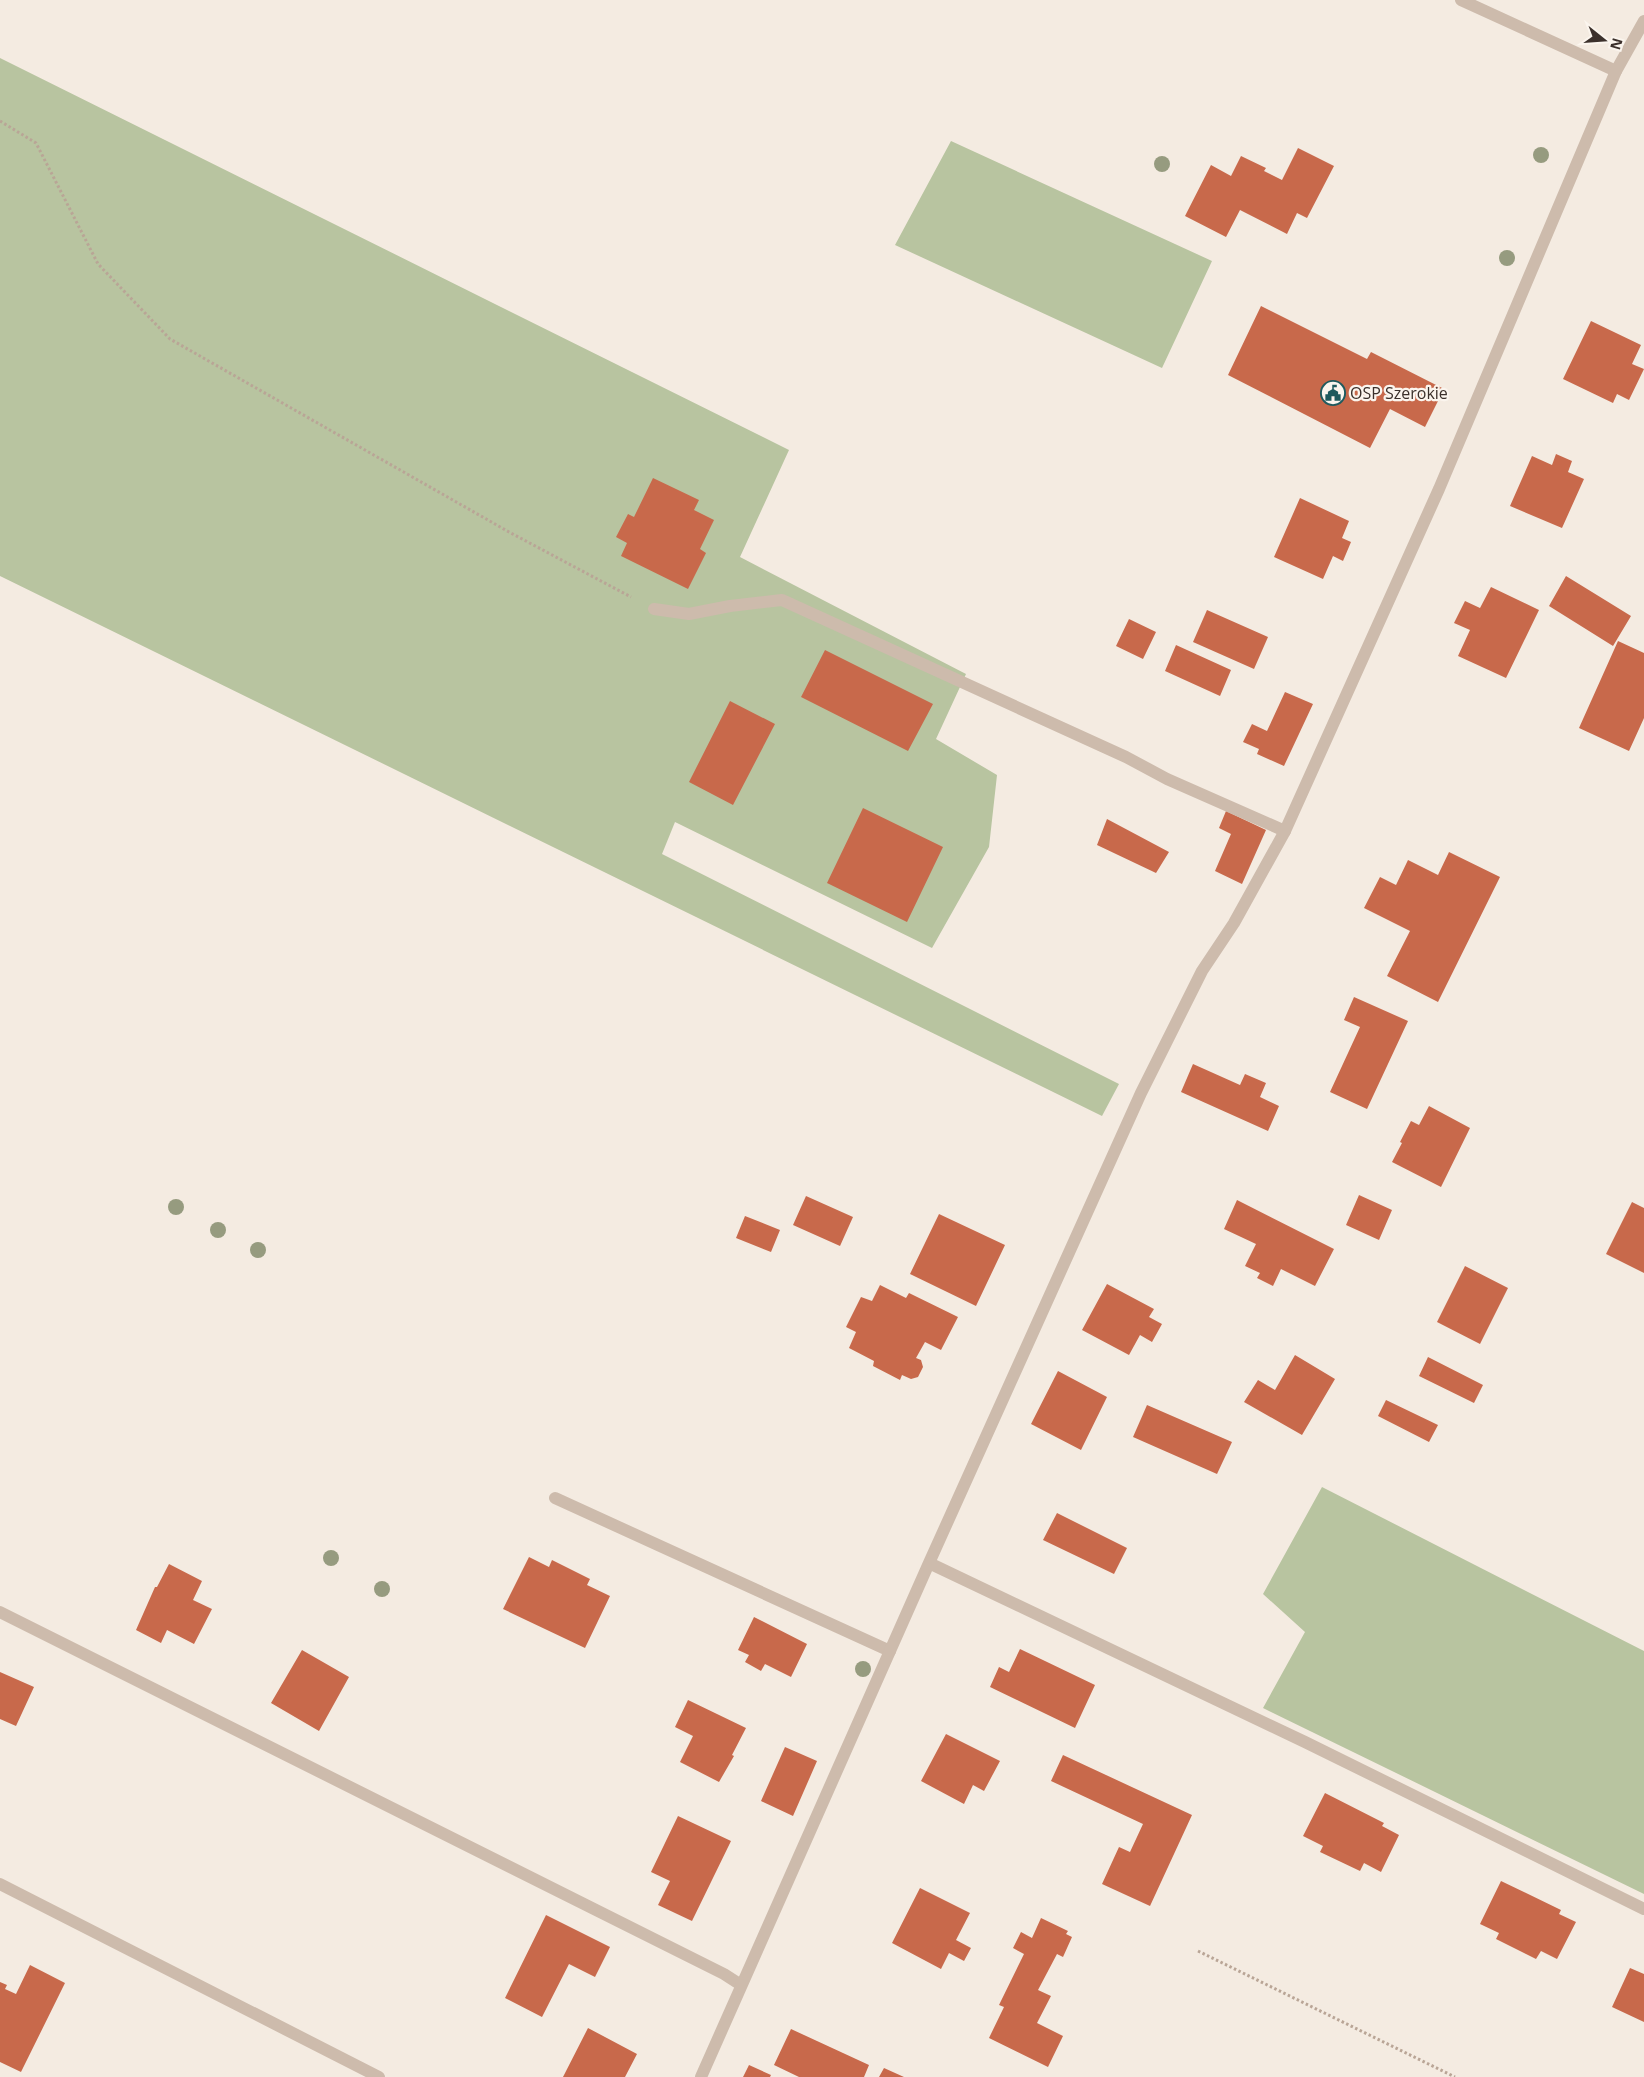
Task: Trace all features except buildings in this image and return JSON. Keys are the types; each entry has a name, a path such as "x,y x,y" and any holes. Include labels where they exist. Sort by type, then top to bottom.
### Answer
{"street":[{"path":"1461,0 1616,71"},
{"path":"701,2077 929,1563 1141,1093 1202,971 1234,923 1285,831 1439,489 1616,71 1644,21"},
{"path":"654,609 689,614 730,606 782,600 1285,831"},
{"path":"555,1498 890,1651"},
{"path":"929,1563 1305,1742 1644,1909"},
{"path":"0,1612 715,1970 741,1985"},
{"path":"0,1884 379,2077"}],"path":[{"path":"0,121 36,143 98,264 170,339 509,532 654,609"},
{"path":"1198,1951 1455,2077"}],"green space":[{"path":"0,58 789,450 740,557 966,674 936,739 997,775 989,847 932,948 675,822 662,854 1119,1084 1102,1116 0,576"},
{"path":"951,141 1212,261 1162,368 895,245"},
{"path":"1322,1487 1644,1651 1644,1894 1263,1708 1305,1632 1263,1594"}],"place":[{"name":"OSP Szerokie","path":"1333,393"}]}
